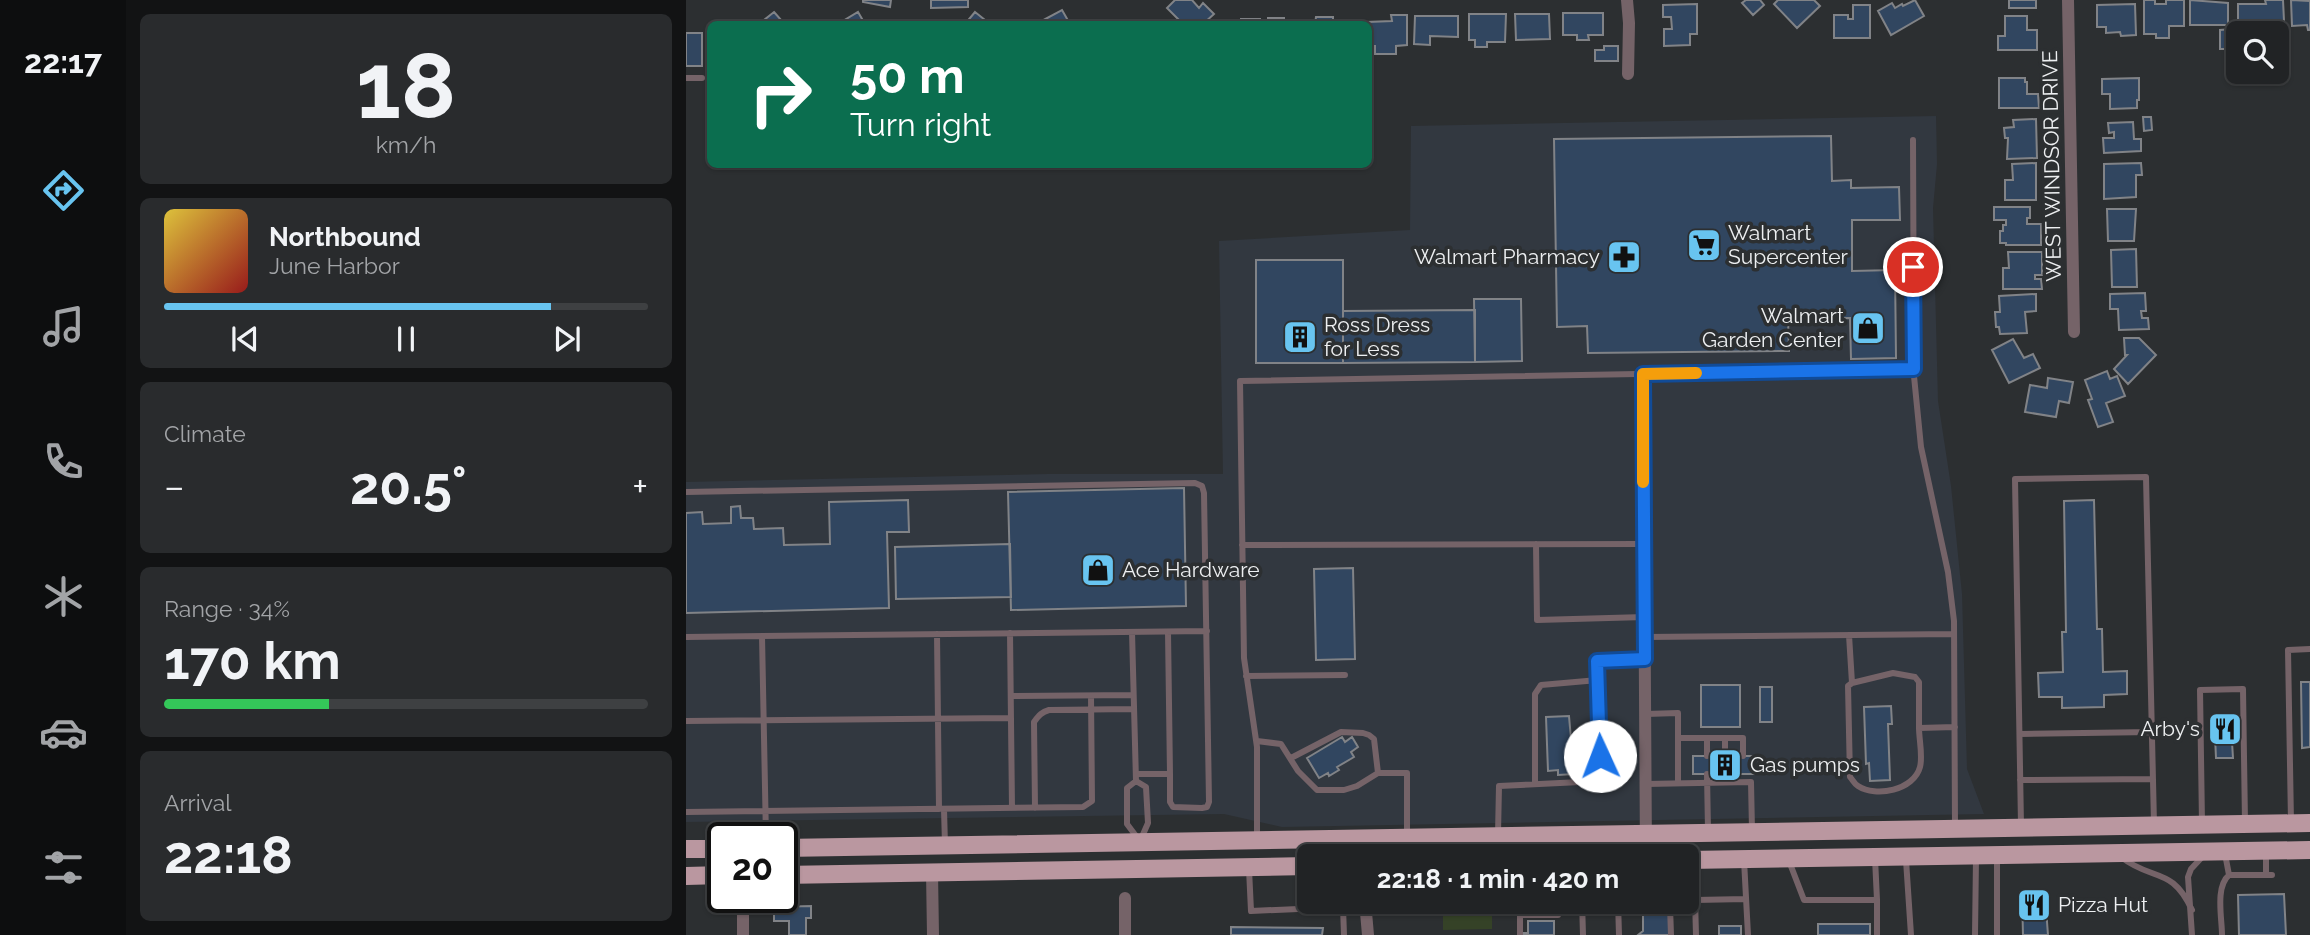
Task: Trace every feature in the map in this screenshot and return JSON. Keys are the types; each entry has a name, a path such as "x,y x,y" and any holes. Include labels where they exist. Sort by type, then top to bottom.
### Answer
{"main road":[{"path":"798,848 2310,823"},
{"path":"1906,857 1922,845 1944,838 1955,829"},
{"path":"1140,841 1141,869"},
{"path":"686,849 707,849"},
{"path":"1699,860 2309,850"},
{"path":"798,875 1297,866"},
{"path":"686,876 707,875"}],"street":[{"path":"1627,0 1628,74"},
{"name":"WEST WINDSOR DRIVE","path":"2068,0 2074,332"},
{"path":"1643,374 1646,844"},
{"path":"932,872 933,935"},
{"path":"1125,898 1125,935"},
{"path":"743,913 743,935"},
{"path":"1367,914 1368,935"}],"lane":[{"path":"686,78 702,78"},
{"path":"1913,140 1914,369 1921,447 1948,572 1954,634 1955,829"},
{"path":"1257,840 1257,741 1244,659 1240,381 1914,369"},
{"path":"2022,828 2015,479 2146,477 2154,826"},
{"path":"686,492 1195,483 1202,486 1208,631 1207,807 1172,807 1170,802 1168,632"},
{"path":"1536,544 1537,620 1645,617"},
{"path":"1242,545 1643,544"},
{"path":"686,637 1208,631"},
{"path":"1132,632 1136,778 1146,787 1148,823 1140,841 1127,824 1127,788 1136,778 1170,774"},
{"path":"1010,633 1012,808"},
{"path":"937,634 938,718 945,845"},
{"path":"1645,636 1954,634"},
{"path":"1849,635 1852,683 1849,686 1850,777 1857,786 1879,792 1902,787 1913,779 1920,767 1919,682 1915,677 1893,673 1852,683"},
{"path":"762,636 765,822"},
{"path":"2291,824 2288,650 2310,649"},
{"path":"1498,836 1499,786 1601,781 1597,661 1645,659"},
{"path":"1246,676 1345,675"},
{"path":"1535,784 1535,694 1541,685 1598,680"},
{"path":"2202,825 2200,690 2243,689 2245,825"},
{"path":"1011,696 1133,695"},
{"path":"686,812 1083,807 1092,801 1091,696"},
{"path":"1035,807 1034,722 1043,712 1133,709"},
{"path":"1645,714 1678,713 1678,783"},
{"path":"686,721 1011,718"},
{"path":"1919,728 1955,727"},
{"path":"1291,758 1341,732 1363,733 1374,739 1378,773"},
{"path":"2020,734 2152,732"},
{"path":"1678,738 1743,738 1743,756"},
{"path":"1707,738 1707,756"},
{"path":"1725,738 1725,756"},
{"path":"1257,741 1281,744 1298,771 1317,790 1344,790 1357,786 1378,773 1407,773 1407,838"},
{"path":"1707,774 1708,833"},
{"path":"1725,783 1726,774"},
{"path":"1743,774 1743,782"},
{"path":"2021,780 2153,779"},
{"path":"1646,783 1751,782 1752,832"},
{"path":"2222,935 2221,887 2225,879 2229,875 2269,875 2266,851"},
{"path":"2192,935 2188,877 2199,858 2213,852 2226,859 2229,875"},
{"path":"2117,853 2140,869 2165,876 2176,883 2192,909"},
{"path":"1997,855 1997,935"},
{"path":"1975,935 1976,856"},
{"path":"1875,857 1877,935"},
{"path":"1906,857 1911,935"},
{"path":"1788,859 1804,900 1877,900"},
{"path":"1744,860 1748,935"},
{"path":"1249,867 1251,911 1297,909"},
{"path":"1699,900 1746,899"},
{"path":"1343,914 1344,935"},
{"path":"1520,935 1520,915 1558,914"},
{"path":"1582,914 1583,935"},
{"path":"1618,914 1619,935"},
{"path":"1671,914 1671,935"},
{"path":"1695,914 1696,935"}],"shaded area":[{"path":"1936,116 1937,164 1933,208 1938,401 1951,486 1962,594 1967,769 1984,814 1282,827 1224,814 686,822 686,482 1049,474 1223,474 1219,241 1410,230 1411,126"}],"green space":[{"path":"1443,914 1492,916 1492,929 1443,930"}],"building":[{"path":"863,0 891,0 890,7"},
{"path":"931,0 968,0 968,7 931,8"},
{"path":"1175,0 1192,0 1199,8 1203,3 1214,14 1206,21 1180,21 1167,8"},
{"path":"1746,0 1760,0 1764,5 1753,15 1742,3"},
{"path":"1778,0 1814,0 1820,6 1797,28 1774,4"},
{"path":"1915,0 1924,16 1891,35 1878,11 1892,3 1895,8"},
{"path":"2009,0 2036,0 2036,8 2009,8"},
{"path":"2144,0 2166,4 2166,0 2184,0 2184,26 2169,26 2169,38 2144,34"},
{"path":"2190,0 2228,3 2226,25 2190,25"},
{"path":"2265,0 2283,0 2284,21 2238,21 2238,4 2266,4"},
{"path":"2291,0 2310,1 2310,30 2307,25 2292,26"},
{"path":"1697,4 1697,34 1690,34 1690,45 1664,46 1664,29 1672,29 1671,17 1663,17 1663,5"},
{"path":"2135,4 2136,35 2106,33 2106,27 2097,27 2097,5"},
{"path":"1853,5 1870,5 1870,38 1834,38 1834,15 1848,15 1848,19 1853,19"},
{"path":"1062,10 1068,21 1042,21"},
{"path":"774,12 782,21 763,21"},
{"path":"858,12 863,21 843,21"},
{"path":"975,12 986,21 968,21"},
{"path":"1563,13 1603,13 1603,35 1588,35 1589,40 1577,40 1577,35 1563,35"},
{"path":"1469,14 1506,14 1505,42 1487,42 1487,47 1475,47 1475,40 1469,40"},
{"path":"1515,14 1549,14 1550,39 1516,40"},
{"path":"1391,15 1407,15 1407,45 1396,46 1396,54 1375,54 1375,46 1372,46 1372,22 1392,21"},
{"path":"1415,16 1458,16 1458,37 1430,36 1430,45 1414,44"},
{"path":"2005,16 2027,16 2027,30 2037,30 2037,50 1998,50 1998,36 2005,36"},
{"path":"1316,17 1333,17 1333,21 1315,21"},
{"path":"1268,18 1284,18 1284,21 1268,21"},
{"path":"1241,19 1260,19 1260,21"},
{"path":"2220,30 2226,30 2226,49 2220,49"},
{"path":"686,33 702,33 702,66 686,66"},
{"path":"1604,46 1618,46 1618,61 1595,61 1595,50 1604,50"},
{"path":"1999,78 2025,78 2027,94 2038,94 2039,108 1999,108"},
{"path":"2139,78 2137,108 2110,109 2110,94 2102,94 2102,79"},
{"path":"2143,117 2151,117 2152,130 2144,131"},
{"path":"2036,119 2037,158 2007,159 2008,138 2005,138 2004,128 2014,127 2013,120"},
{"path":"2133,122 2134,139 2141,139 2141,151 2104,153 2103,138 2114,138 2114,132 2109,133 2108,123"},
{"name":"Walmart Supercenter","path":"1831,136 1832,181 1851,180 1851,188 1899,187 1900,220 1852,220 1852,271 1895,270 1896,358 1851,359 1850,318 1788,319 1789,351 1588,353 1587,326 1557,327 1554,139"},
{"path":"2036,163 2036,200 2005,200 2005,180 2013,180 2012,164"},
{"path":"2141,163 2142,175 2136,175 2136,197 2104,199 2104,164"},
{"path":"1994,207 2030,207 2027,224 2041,224 2041,245 2000,243 2000,231 2003,231 2006,220 1994,220"},
{"path":"2107,209 2136,209 2134,241 2108,241"},
{"path":"2136,249 2137,287 2112,287 2111,250"},
{"path":"2008,252 2042,252 2042,275 2035,275 2035,279 2041,279 2042,289 2003,289 2003,268 2009,268"},
{"name":"Ross Dress for Less","path":"1256,260 1343,260 1343,363 1256,363"},
{"path":"2145,293 2146,311 2141,311 2142,318 2148,318 2149,329 2119,330 2118,309 2110,309 2110,294"},
{"path":"2036,294 2036,311 2025,312 2027,333 2000,334 1999,327 1996,327 1995,312 2000,312 1999,296"},
{"path":"1474,299 1521,299 1522,361 1475,362"},
{"path":"1475,310 1475,362 1343,363 1343,311"},
{"path":"2124,338 2139,338 2156,355 2128,384 2114,369 2127,355"},
{"path":"2013,339 2024,358 2033,354 2040,368 2009,383 1992,350"},
{"path":"2107,371 2110,379 2117,376 2125,396 2106,403 2113,422 2098,427 2088,400 2092,399 2085,380"},
{"path":"2048,378 2073,382 2069,403 2059,401 2056,417 2025,412 2030,385 2047,388"},
{"name":"Ace Hardware","path":"1184,488 1186,606 1011,610 1008,492"},
{"path":"908,500 909,532 887,532 889,608 686,613 686,513 702,512 703,524 731,523 731,507 740,506 741,518 753,518 754,529 783,528 784,545 830,544 829,502"},
{"path":"2094,500 2097,629 2102,629 2103,672 2127,671 2127,694 2104,695 2104,707 2062,708 2062,697 2039,697 2038,673 2063,672 2062,632 2066,632 2064,501"},
{"path":"1010,544 1011,597 896,599 895,547"},
{"path":"1353,568 1355,659 1316,660 1314,569"},
{"path":"2301,682 2310,682 2310,747 2302,748"},
{"path":"1701,685 1740,685 1740,727 1701,727"},
{"path":"1760,687 1772,687 1772,722 1760,722"},
{"path":"1891,706 1892,724 1888,724 1890,780 1870,781 1869,763 1866,764 1864,707"},
{"name":"Arby's","path":"2214,715 2235,715 2236,742 2232,742 2233,758 2216,758"},
{"path":"1569,716 1574,774 1558,775 1558,770 1548,771 1546,717"},
{"path":"1342,737 1345,742 1352,737 1358,747 1351,752 1354,757 1337,767 1339,770 1329,776 1328,773 1319,778 1307,758"},
{"name":"Gas pumps","path":"1693,756 1758,756 1758,774 1693,774"},
{"path":"2284,894 2286,935 2239,935 2238,895"},
{"name":"Pizza Hut","path":"2022,895 2045,895 2048,935 2023,935"},
{"path":"798,906 811,906 811,918 806,918 806,935 789,935 789,921 774,921 774,913 798,913"},
{"path":"1643,914 1669,914 1669,935 1638,935 1643,931"},
{"path":"1528,921 1554,921 1554,935 1522,935 1528,933"},
{"path":"1818,924 1870,924 1870,935 1818,935"},
{"path":"1719,926 1741,926 1741,935 1719,935"},
{"path":"1231,927 1323,928 1322,935 1231,935"}],"slow traffic":[{"path":"1643,482 1643,374 1696,373"}],"place":[{"name":"Walmart Supercenter","path":"1704,245"},
{"name":"Walmart Pharmacy","path":"1624,257"},
{"name":"Walmart Garden Center","path":"1868,328"},
{"name":"Ross Dress for Less","path":"1300,337"},
{"name":"Ace Hardware","path":"1098,570"},
{"name":"Arby's","path":"2225,729"},
{"name":"Gas pumps","path":"1725,765"},
{"name":"Pizza Hut","path":"2034,905"}],"route":[{"path":"1600,756 1597,661 1645,659 1643,374 1914,369 1913,267"}]}
